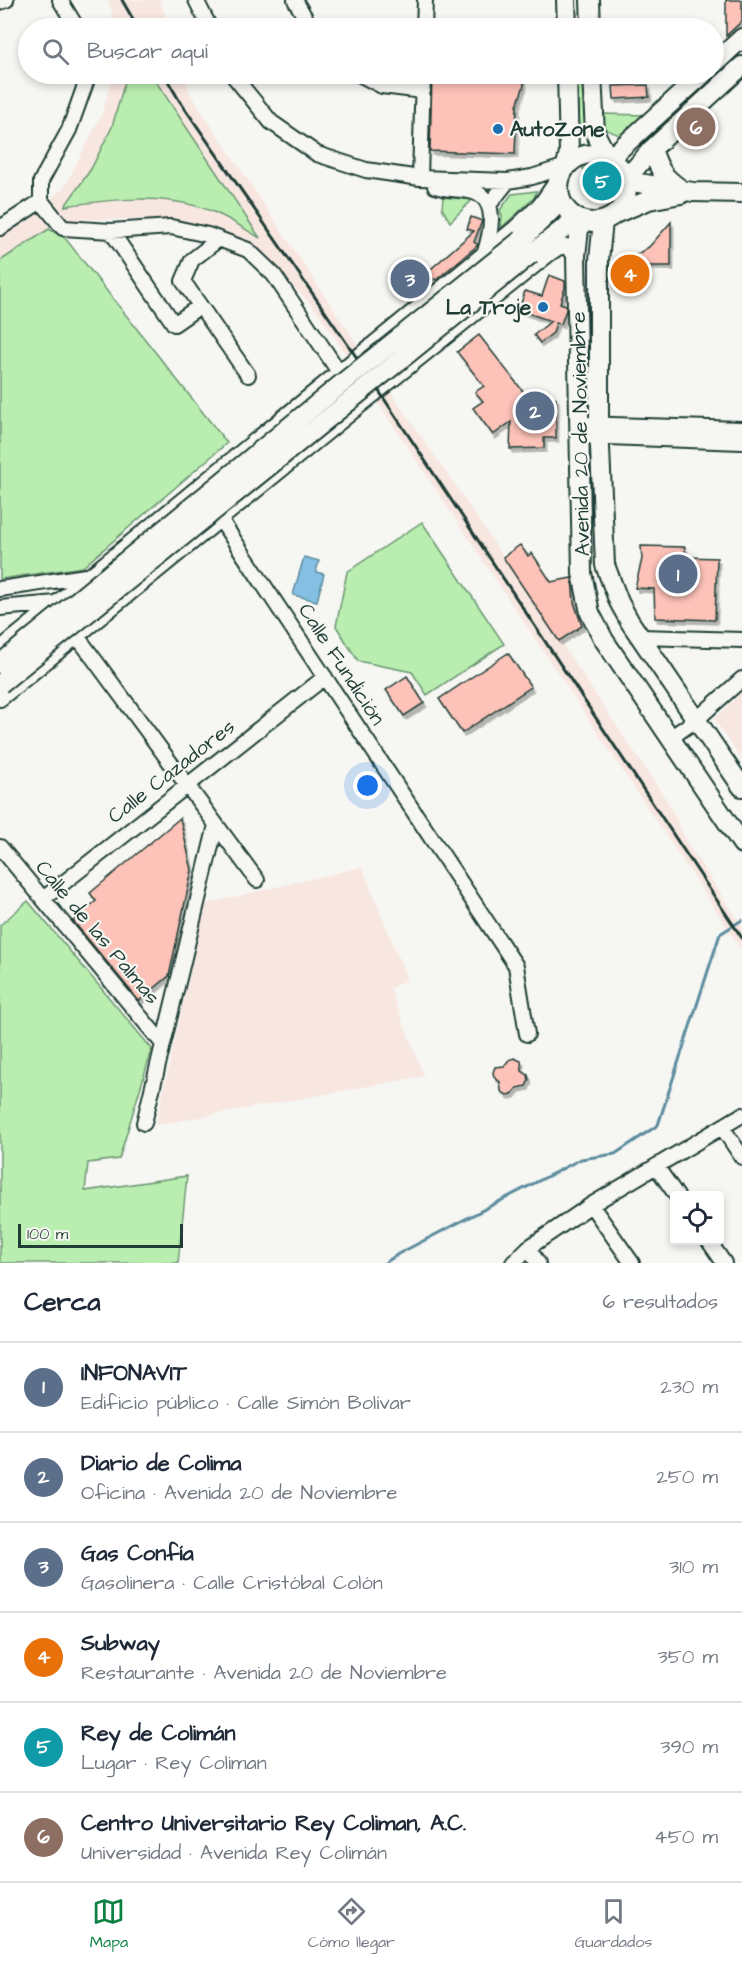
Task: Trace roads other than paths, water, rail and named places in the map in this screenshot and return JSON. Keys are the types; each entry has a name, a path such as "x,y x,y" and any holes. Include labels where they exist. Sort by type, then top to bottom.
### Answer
{"main road":[{"path":"566,0 567,18"},
{"path":"590,0 591,18"},
{"path":"724,55 742,38"},
{"path":"724,83 742,66"},
{"path":"567,84 569,152 559,184 561,201 568,212 578,219 596,222 649,200 688,191"},
{"path":"593,84 595,133 608,157 617,164 627,180 688,191 742,193"},
{"path":"608,157 692,84"},
{"path":"610,217 625,201 627,180 652,149 722,84"},
{"path":"652,149 656,162 666,179 688,191"},
{"path":"564,171 583,155 591,153 608,157"},
{"path":"0,684 526,247 561,201"},
{"name":"Avenida 20 de Noviembre","path":"610,217 599,260 600,431 605,565 619,602 742,788"},
{"path":"0,664 354,374 526,247 578,219"},
{"name":"Avenida 20 de Noviembre","path":"578,219 576,256 582,573 590,613 604,640 742,844"}],"street":[{"path":"0,2 6,0"},
{"path":"60,0 70,18"},
{"path":"196,0 205,18"},
{"path":"295,0 305,18"},
{"path":"424,18 425,0"},
{"path":"85,84 69,130 41,181 41,201 63,228 111,231 171,227 219,239 248,250 274,275 342,370"},
{"path":"240,84 271,122 317,154 366,170 420,178 508,181 564,171"},
{"path":"378,84 423,91"},
{"path":"420,178 423,84"},
{"path":"0,649 485,252 540,205 564,171"},
{"path":"420,178 438,188 472,192 482,196 489,205 492,217 492,228 485,252"},
{"path":"489,205 508,181"},
{"path":"0,228 41,201"},
{"path":"111,231 174,324 200,306"},
{"path":"219,239 192,260 183,281 248,375"},
{"path":"0,699 368,399 558,248 566,246 576,256"},
{"path":"378,340 375,351 378,362 383,369 392,374 401,373"},
{"path":"342,370 355,370 366,382 370,390 368,399"},
{"path":"600,431 742,429"},
{"path":"580,430 742,442"},
{"name":"Calle Fundición","path":"220,519 516,966 527,1034"},
{"path":"0,589 88,576"},
{"path":"0,608 56,603"},
{"path":"77,636 257,879"},
{"path":"641,637 742,640"},
{"name":"Calle Cazadores","path":"43,899 325,677"},
{"path":"670,738 696,720 742,679"},
{"path":"144,1123 216,825"},
{"name":"Calle de las Palmas","path":"0,847 163,1044"},
{"path":"513,1263 528,1248 591,1205 742,1115"},
{"path":"722,1127 742,1158"},
{"path":"656,1166 674,1191"},
{"path":"591,1205 632,1263"},
{"path":"711,1245 724,1263"},
{"path":"528,1248 538,1263"}],"water":[{"path":"304,557 319,561 316,572 324,574 317,601 293,595"}],"waterway":[{"path":"385,1263 398,1254 581,1159 615,1154 658,1125 720,934 742,920"}],"railway":[{"path":"122,0 132,18"},
{"path":"170,84 357,358 742,938"}],"place":[{"name":"Centro Universitario Rey Coliman, A.C.","path":"696,127"},
{"name":"AutoZone","path":"498,129"},
{"name":"Rey de Colimán","path":"602,181"},
{"name":"Subway","path":"630,274"},
{"name":"Gas Confía","path":"410,279"},
{"name":"La Troje","path":"543,307"},
{"name":"Diario de Colima","path":"535,411"},
{"name":"INFONAVIT","path":"678,574"}]}
